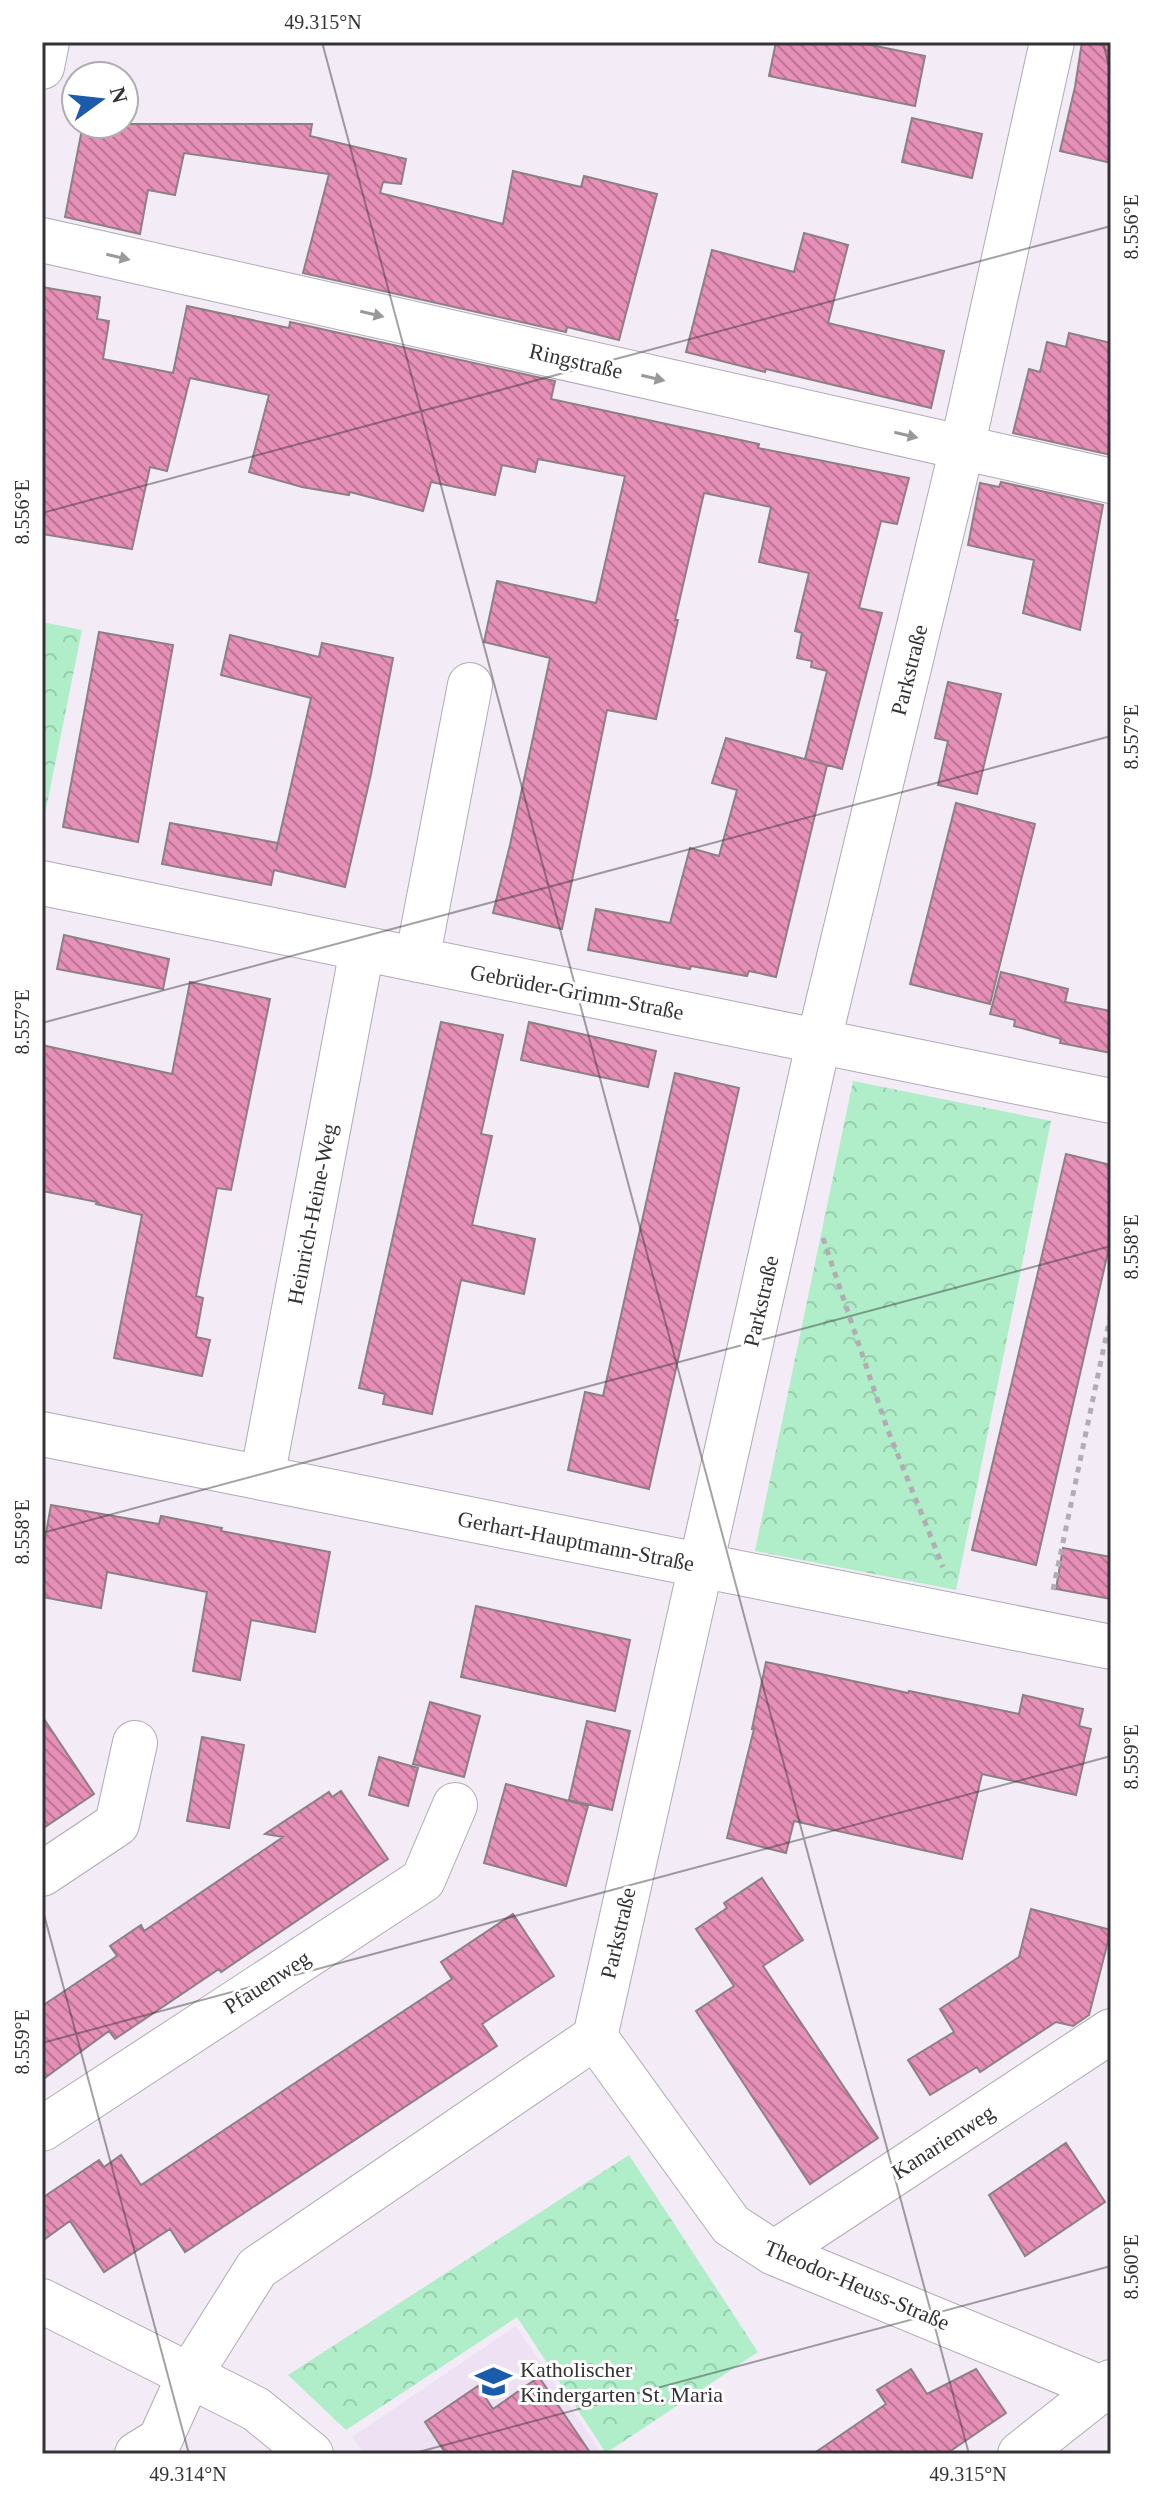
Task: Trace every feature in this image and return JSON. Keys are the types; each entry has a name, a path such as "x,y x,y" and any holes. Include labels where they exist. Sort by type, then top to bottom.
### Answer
{"street":[{"path":"42,67 47,42"},
{"name":"Parkstraße","path":"595,2037 819,1040 962,448 1052,42"},
{"name":"Ringstraße","path":"42,240 1111,481"},
{"path":"417,960 470,685"},
{"name":"Gebrüder-Grimm-Straße","path":"42,883 1111,1101"},
{"name":"Heinrich-Heine-Weg","path":"262,1478 362,950"},
{"name":"Gerhart-Hauptmann-Straße","path":"42,1434 1111,1647"},
{"path":"42,1874 117,1824 135,1743"},
{"name":"Pfauenweg","path":"42,2129 423,1880 455,1805"},
{"name":"Kanarienweg","path":"774,2253 1111,2031"},
{"path":"137,2454 160,2440 189,2376 257,2268 595,2037"},
{"name":"Theodor-Heuss-Straße","path":"595,2037 731,2225 774,2253 1108,2387"},
{"path":"42,2301 256,2409 311,2454"},
{"path":"1020,2454 1108,2387"}],"path":[{"path":"818,1225 887,1428 964,1619"},
{"path":"1043,1634 1111,1313"}],"shaded area":[{"name":"Katholischer Kindergarten St. Maria","path":"516,2326 602,2454 365,2454 352,2437"}],"green space":[{"path":"42,622 82,630 43,824 42,823"},
{"path":"853,1081 1051,1121 956,1590 755,1551"},
{"path":"629,2155 758,2352 606,2453 517,2317 346,2430 288,2375"}],"building":[{"path":"776,42 856,42 925,56 915,106 769,76"},
{"path":"1082,42 1111,42 1111,163 1060,151"},
{"path":"912,118 982,134 972,178 902,162"},
{"path":"140,124 312,124 310,136 406,159 401,184 383,182 380,193 503,224 513,171 581,187 584,176 657,194 619,340 567,327 566,332 303,273 329,174 184,153 175,195 148,190 140,234 65,217 80,140 140,140"},
{"path":"804,233 848,245 828,323 944,351 931,408 686,352 712,250 794,272"},
{"path":"42,287 100,297 97,319 109,321 103,359 173,373 187,306 289,328 290,322 555,381 551,399 759,444 758,448 909,478 897,524 881,521 859,608 882,613 842,769 805,759 827,671 811,667 812,661 797,658 802,633 795,631 809,573 759,562 771,507 704,493 656,719 607,710 562,929 493,913 550,658 484,642 497,581 596,603 625,476 538,459 535,472 502,465 495,495 431,482 423,511 350,492 349,495 302,487 249,472 269,395 190,378 167,471 150,467 132,549 42,534"},
{"path":"1069,333 1111,343 1111,455 1013,433 1029,369 1040,372 1047,342 1066,347"},
{"path":"1001,482 1103,505 1080,630 1023,613 1034,560 968,545 980,483 999,487"},
{"path":"99,632 173,645 138,842 63,827"},
{"path":"230,635 319,657 322,643 393,658 345,887 274,870 271,885 162,864 170,823 278,843 311,698 221,675"},
{"path":"948,682 1001,694 977,794 938,785 948,741 935,738"},
{"path":"726,738 827,765 776,977 749,971 747,976 691,966 690,969 588,950 596,909 670,923 690,848 719,856 737,790 712,783"},
{"path":"956,803 1035,824 990,1004 910,984"},
{"path":"64,935 169,959 163,989 57,969"},
{"path":"1001,972 1068,989 1065,1002 1111,1011 1111,1053 1060,1043 1061,1039 1014,1026 1015,1020 990,1014"},
{"path":"190,982 270,999 231,1190 217,1188 196,1296 203,1298 196,1337 210,1340 202,1376 114,1358 142,1215 42,1191 42,1045 172,1074"},
{"path":"441,1022 503,1035 481,1134 492,1136 472,1225 535,1239 524,1294 461,1280 432,1414 383,1404 385,1394 359,1388"},
{"path":"529,1022 656,1051 648,1087 521,1060"},
{"path":"675,1073 739,1088 649,1489 568,1470 585,1392 603,1396"},
{"path":"1066,1154 1111,1165 1111,1239 1036,1565 972,1550"},
{"path":"51,1505 159,1524 161,1516 330,1552 315,1632 251,1620 240,1680 193,1671 207,1592 107,1572 101,1608 42,1597 42,1556"},
{"path":"1063,1548 1111,1557 1111,1599 1056,1589"},
{"path":"476,1606 630,1640 615,1711 461,1677"},
{"path":"766,1662 1019,1714 1023,1695 1083,1709 1079,1726 1091,1729 1076,1795 982,1774 962,1859 794,1821 786,1853 727,1838 754,1729"},
{"path":"430,1702 480,1716 464,1777 413,1764"},
{"path":"42,1716 94,1794 42,1829"},
{"path":"587,1721 630,1731 612,1810 569,1800"},
{"path":"202,1737 244,1745 229,1828 187,1821"},
{"path":"379,1757 418,1768 408,1806 369,1795"},
{"path":"506,1784 588,1806 566,1886 484,1863"},
{"path":"341,1791 388,1859 221,1972 219,1969 115,2039 109,2031 42,2080 42,2006 117,1956 110,1946 141,1925 144,1931 283,1837 265,1834 329,1792 332,1797"},
{"path":"762,1878 803,1940 763,1966 878,2138 810,2184 696,2011 734,1986 696,1929 727,1908 724,1903"},
{"path":"1031,1909 1111,1930 1089,2015 1073,2026 1056,2022 980,2072 977,2067 930,2095 908,2060 954,2032 940,2009 1019,1957"},
{"path":"513,1914 554,1976 482,2024 497,2046 185,2252 170,2229 104,2272 70,2221 42,2241 42,2198 99,2160 104,2167 121,2155 141,2185 452,1979 441,1962"},
{"path":"1066,2143 1105,2202 1025,2256 989,2195"},
{"path":"911,2369 927,2394 976,2369 1006,2413 946,2454 813,2454 886,2404 877,2390"},
{"path":"539,2377 591,2454 446,2454 425,2422 478,2386 493,2409"}],"place":[{"name":"Katholischer Kindergarten St. Maria","path":"494,2382"}]}
